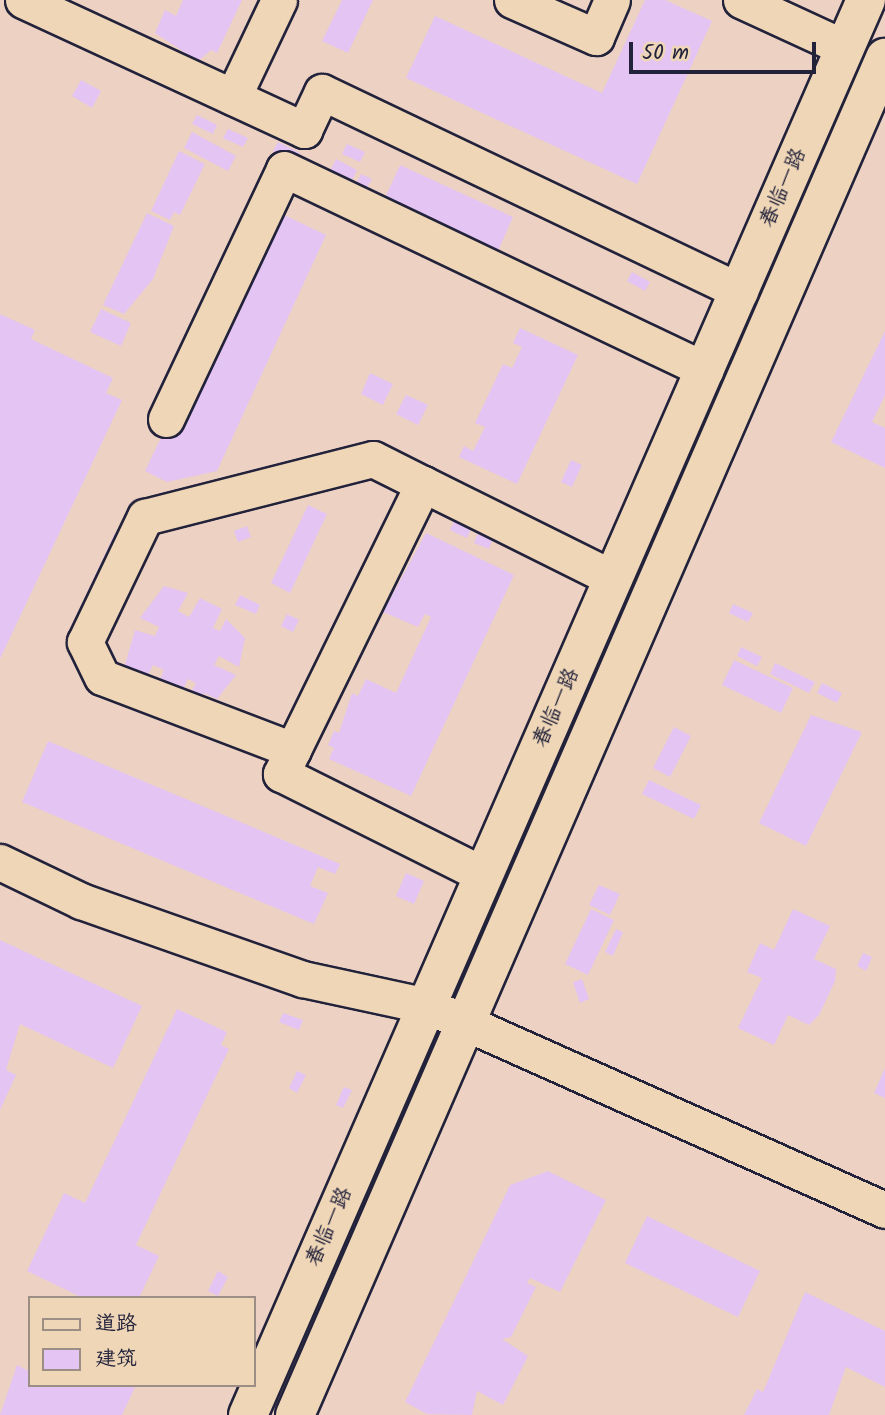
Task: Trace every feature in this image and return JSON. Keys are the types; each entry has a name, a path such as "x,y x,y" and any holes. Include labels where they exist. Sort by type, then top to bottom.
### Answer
{"main road":[{"name":"春临一路","path":"247,1415 866,0"},
{"name":"春临一路","path":"295,1415 463,1021 885,58"}],"street":[{"path":"23,0 304,130 322,92 740,291"},
{"path":"233,97 279,0"},
{"path":"512,0 596,37 612,0"},
{"path":"741,0 845,48"},
{"path":"166,419 284,169 705,370"},
{"path":"293,750 102,677 85,642 145,517 373,459 614,579"},
{"path":"423,484 281,775 484,875"},
{"path":"0,862 82,901 303,979 428,1006 885,1210"}],"building":[{"path":"183,0 242,0 217,53 211,50 198,61 155,33 165,10 176,16"},
{"path":"342,0 373,0 348,53 322,41"},
{"path":"645,0 665,0 712,21 637,184 406,78 435,16 602,93"},
{"path":"81,80 101,91 92,108 72,96"},
{"path":"197,115 217,125 213,134 192,124"},
{"path":"228,129 248,138 243,147 223,138"},
{"path":"192,132 236,156 228,171 184,148"},
{"path":"278,142 300,153 294,163 273,151"},
{"path":"347,144 365,152 360,162 342,154"},
{"path":"179,151 205,164 180,215 174,212 170,220 151,211"},
{"path":"336,159 357,170 348,189 326,179"},
{"path":"400,165 513,217 498,251 385,198"},
{"path":"361,174 372,179 365,191 355,186"},
{"path":"147,213 174,226 153,279 124,314 103,305"},
{"path":"282,214 326,235 217,471 167,482 145,471 252,248 264,253"},
{"path":"632,272 650,282 645,291 627,281"},
{"path":"101,309 131,323 121,346 90,332"},
{"path":"0,314 35,330 31,339 113,378 106,393 122,400 0,659"},
{"path":"520,328 578,355 517,484 459,457 464,446 473,451 485,427 475,423 503,364 512,368 522,347 513,343"},
{"path":"885,331 885,395 872,422 885,428 885,468 831,442"},
{"path":"370,373 393,384 383,405 361,394"},
{"path":"406,395 428,405 418,425 396,414"},
{"path":"571,460 582,465 572,487 561,482"},
{"path":"308,505 327,514 290,593 271,583"},
{"path":"458,513 475,520 467,538 450,530"},
{"path":"247,526 251,537 238,542 234,531"},
{"path":"478,532 493,538 489,549 474,543"},
{"path":"115,533 124,537 78,635 69,631"},
{"path":"426,533 514,575 411,796 329,759 334,748 328,745 334,731 339,733 352,693 358,696 366,679 396,693 431,617 425,614 418,627 383,612"},
{"path":"164,586 188,593 178,611 189,617 200,598 222,609 213,628 220,631 226,619 245,638 239,667 219,656 214,665 236,675 217,699 204,693 200,701 189,696 196,683 188,679 182,691 156,688 164,670 153,665 144,683 124,668 135,630 155,636 159,627 140,618"},
{"path":"240,595 260,605 256,614 235,605"},
{"path":"733,604 753,613 748,622 729,613"},
{"path":"287,614 299,620 293,632 281,626"},
{"path":"741,647 762,657 757,666 737,656"},
{"path":"734,660 793,688 781,713 722,685"},
{"path":"775,663 815,682 809,693 770,674"},
{"path":"822,683 842,693 837,703 817,693"},
{"path":"811,715 862,732 806,846 759,823"},
{"path":"674,727 691,736 670,777 653,768"},
{"path":"48,741 340,864 335,874 318,867 310,886 328,893 314,924 22,802"},
{"path":"649,780 701,805 694,819 642,794"},
{"path":"406,873 424,881 414,904 396,896"},
{"path":"599,885 620,894 610,915 589,905"},
{"path":"591,909 614,920 588,975 565,964"},
{"path":"793,909 830,926 814,959 836,969 835,981 819,1015 809,1025 788,1015 774,1045 738,1028 762,978 747,972 760,943 774,950"},
{"path":"616,929 623,932 613,956 605,952"},
{"path":"0,940 142,1006 113,1068 20,1024 6,1070 16,1075 0,1110"},
{"path":"863,953 872,957 866,971 857,966"},
{"path":"582,979 589,999 580,1003 573,982"},
{"path":"177,1009 227,1032 221,1045 229,1049 136,1245 159,1256 140,1296 79,1296 27,1271 64,1193 85,1203"},
{"path":"283,1013 303,1020 299,1030 279,1022"},
{"path":"885,1068 885,1098 874,1093"},
{"path":"297,1071 306,1075 297,1093 289,1088"},
{"path":"344,1087 352,1090 343,1108 336,1105"},
{"path":"548,1171 606,1200 560,1292 530,1278 527,1283 536,1287 511,1337 502,1339 528,1356 503,1405 477,1391 472,1415 427,1414 405,1402 510,1185"},
{"path":"647,1216 760,1271 738,1317 625,1263"},
{"path":"218,1271 228,1277 218,1296 208,1291"},
{"path":"805,1292 885,1331 885,1387 846,1367 829,1415 744,1415 757,1389 763,1392"},
{"path":"17,1365 28,1371 28,1387 135,1387 122,1415 0,1415"}]}
